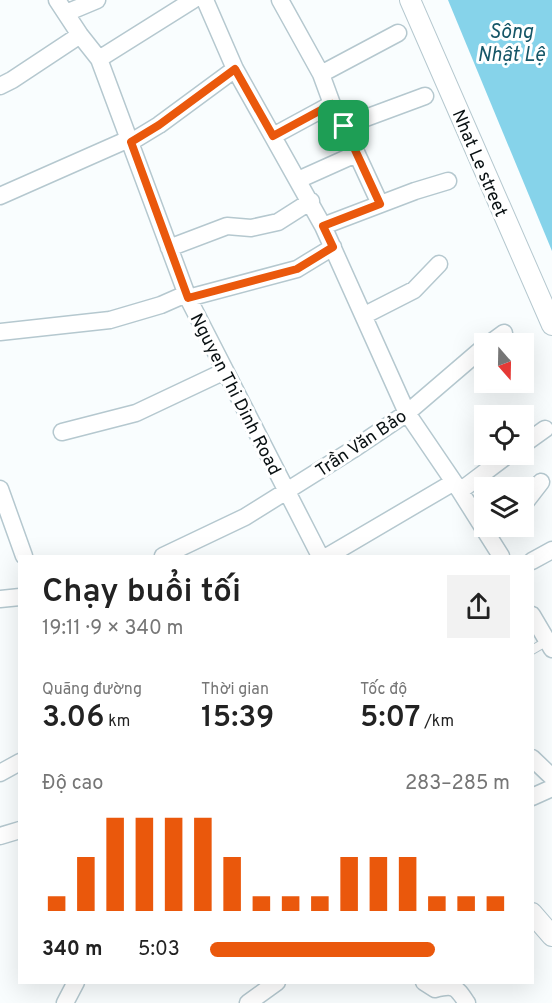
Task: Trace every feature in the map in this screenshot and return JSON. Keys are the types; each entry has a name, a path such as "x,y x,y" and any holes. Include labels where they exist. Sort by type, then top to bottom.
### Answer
{"street":[{"path":"61,7 98,0"},
{"path":"99,59 193,0"},
{"path":"205,0 235,69 311,201 365,315 407,413 474,509"},
{"path":"280,0 321,74 332,104 380,204"},
{"name":"Nhat Le street","path":"410,0 552,325"},
{"name":"Nguyen Thi Dinh Road","path":"61,7 99,59 187,296 319,555"},
{"path":"321,74 398,33"},
{"path":"0,86 80,35"},
{"path":"0,196 130,140 159,125 235,69"},
{"path":"344,126 425,96"},
{"path":"273,136 332,104"},
{"path":"298,180 356,154"},
{"path":"323,226 448,181"},
{"path":"169,248 227,226 251,228 278,222 311,201"},
{"path":"0,332 110,320 187,296 297,269 333,247"},
{"path":"365,315 414,290 439,264"},
{"name":"Trần Văn Bảo","path":"165,555 200,541 286,493 407,413 474,356"},
{"path":"62,432 136,413 225,371"},
{"path":"534,437 545,429"},
{"path":"322,555 457,486 491,465"},
{"path":"534,491 541,482"},
{"path":"0,489 24,555"},
{"path":"492,537 501,555"},
{"path":"534,560 552,550"},
{"path":"0,599 18,597"},
{"path":"534,619 546,644"},
{"path":"534,760 552,777"},
{"path":"0,773 18,763"},
{"path":"534,796 552,788"},
{"path":"534,915 552,936"},
{"path":"65,1003 75,984"},
{"path":"248,1003 273,984"},
{"path":"427,984 435,989 450,985 467,1003"}],"water":[{"name":"Sông Nhật Lệ","path":"448,0 552,0 552,251"}],"route":[{"path":"235,69 273,136 332,104 344,126 380,204 323,226 333,247 297,269 188,298 131,142 159,125 235,69"}]}
